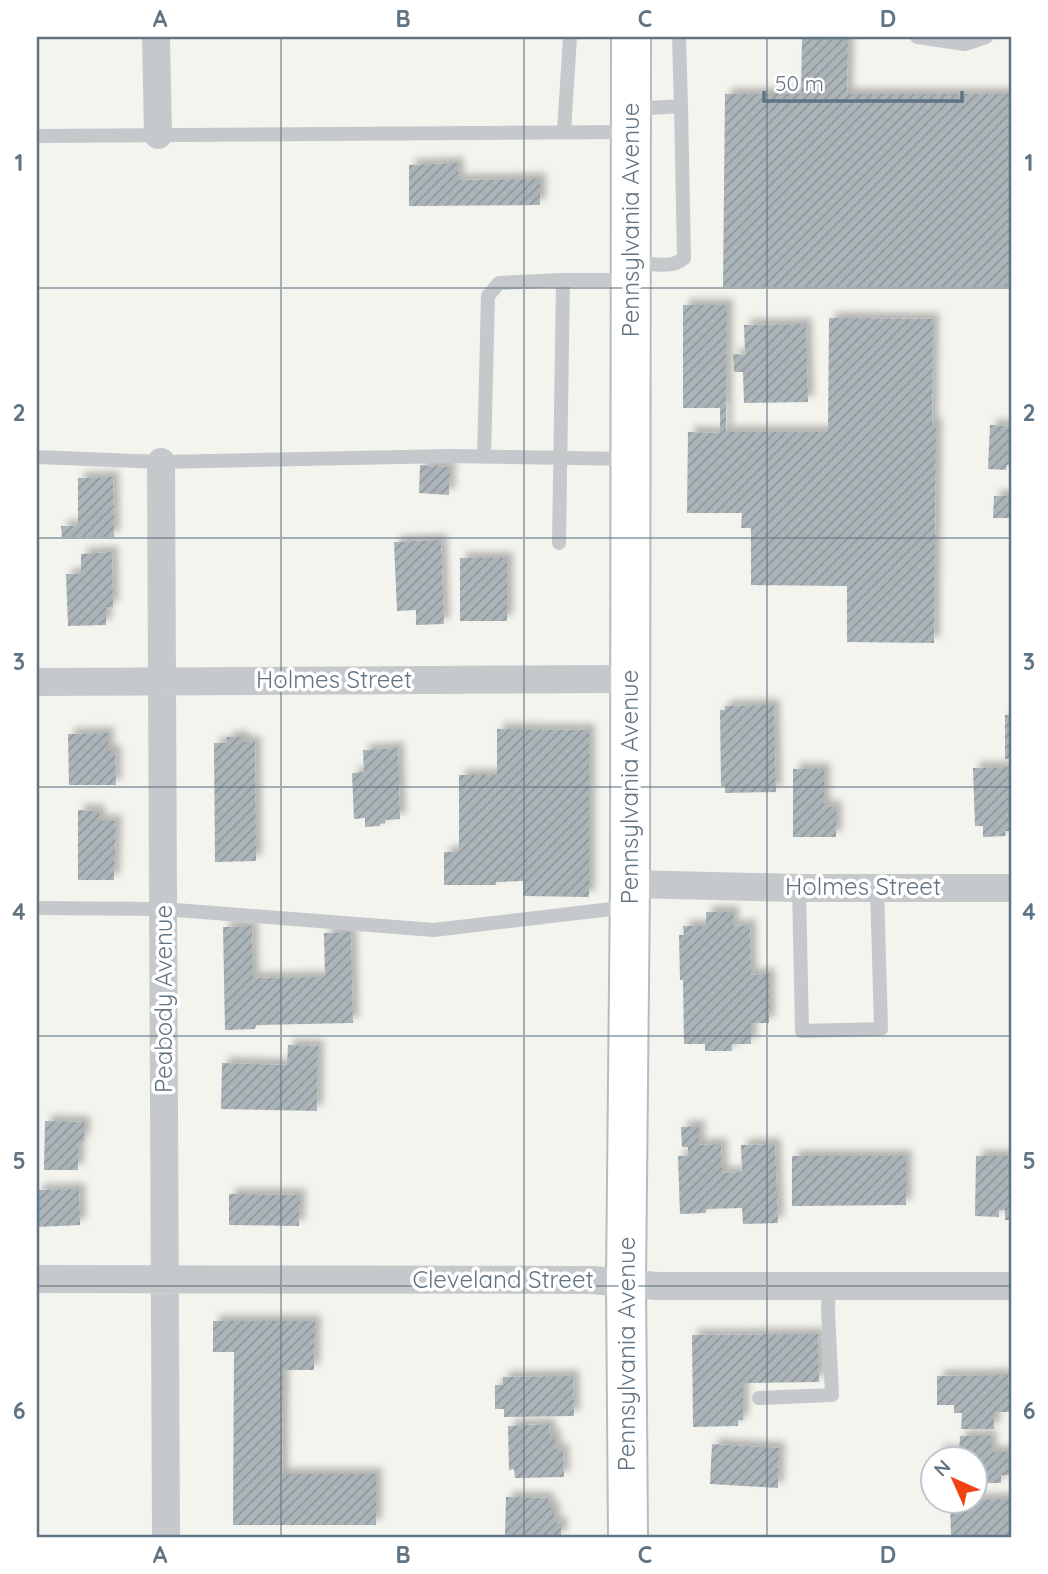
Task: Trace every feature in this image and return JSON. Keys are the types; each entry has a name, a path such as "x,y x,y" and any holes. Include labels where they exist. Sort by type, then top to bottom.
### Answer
{"street":[{"path":"156,37 158,135"},
{"name":"Pennsylvania Avenue","path":"628,1537 626,1282 630,896 631,37"},
{"name":"Peabody Avenue","path":"161,461 166,1537"},
{"name":"Holmes Street","path":"37,682 630,680"},
{"name":"Holmes Street","path":"630,896 799,888 1011,888"},
{"name":"Cleveland Street","path":"37,1279 592,1280 657,1286 1011,1286"}],"lane":[{"path":"564,131 570,37"},
{"path":"484,457 488,296 499,283 564,280 631,271 679,262 684,258 680,37"},
{"path":"918,37 965,44 986,37"},
{"path":"37,136 564,131 631,120 681,106"},
{"path":"559,543 564,280"},
{"path":"37,457 161,461 484,457 630,459"},
{"path":"799,888 802,1031 881,1029 877,888"},
{"path":"37,908 163,909 434,930 630,896"},
{"path":"759,1398 832,1395 829,1286"}],"building":[{"path":"802,37 848,37 847,94 1011,94 1011,287 723,287 725,94 801,94"},
{"path":"458,163 458,180 540,179 540,205 409,206 409,165"},
{"path":"683,305 727,305 726,432 828,432 829,318 933,319 932,424 936,424 934,643 847,642 847,586 751,585 751,528 741,528 742,513 687,513 688,432 720,433 720,408 683,408"},
{"path":"806,324 808,402 744,403 743,372 734,372 733,354 745,355 744,325"},
{"path":"990,425 1011,426 1011,465 1007,465 1006,470 988,469"},
{"path":"420,465 450,467 449,495 419,493"},
{"path":"113,477 114,537 62,537 61,526 78,526 78,478"},
{"path":"994,496 1011,496 1011,518 993,518"},
{"path":"441,540 444,624 416,625 416,610 397,611 394,542"},
{"path":"112,552 113,607 106,607 106,625 68,626 66,574 81,574 81,554"},
{"path":"460,558 507,558 507,621 460,621"},
{"path":"774,705 776,792 725,793 725,786 721,786 720,710 725,710 725,706"},
{"path":"1005,715 1011,715 1011,759 1005,759"},
{"path":"497,729 589,730 589,897 523,896 523,881 496,882 496,885 444,885 444,852 459,852 459,775 497,775"},
{"path":"108,733 108,751 115,751 116,785 69,785 68,734"},
{"path":"227,737 243,737 243,742 255,742 256,861 215,862 214,743 227,743"},
{"path":"398,748 400,819 385,820 380,826 365,827 365,818 354,819 352,773 364,772 363,750"},
{"path":"1011,767 1011,831 1005,831 1006,836 983,837 983,826 975,826 973,768"},
{"path":"793,769 824,769 824,806 836,807 836,837 793,837"},
{"path":"78,810 99,811 99,821 116,821 114,880 78,880"},
{"path":"706,912 733,912 733,926 750,925 751,975 769,974 769,1023 751,1023 751,1044 732,1044 732,1051 705,1051 705,1044 684,1044 679,935 684,935 683,926 706,926"},
{"path":"252,926 253,978 325,977 324,933 351,932 353,1023 256,1025 255,1029 225,1030 223,927"},
{"path":"288,1045 318,1046 317,1111 221,1109 222,1063 287,1065"},
{"path":"45,1121 84,1122 84,1141 79,1141 78,1170 44,1170"},
{"path":"699,1126 699,1145 721,1144 722,1173 742,1172 741,1145 775,1144 778,1223 743,1224 742,1208 706,1209 706,1213 680,1214 678,1156 688,1156 688,1147 682,1147 681,1127"},
{"path":"792,1156 906,1156 906,1205 792,1206"},
{"path":"976,1156 1011,1156 1011,1220 1005,1220 1005,1210 999,1210 999,1217 975,1216"},
{"path":"79,1189 80,1225 37,1227 37,1190"},
{"path":"229,1194 300,1195 299,1226 229,1225"},
{"path":"213,1321 315,1321 314,1370 283,1370 282,1474 376,1474 376,1525 233,1525 234,1352 213,1352"},
{"path":"818,1334 819,1382 743,1383 743,1420 738,1420 738,1426 693,1427 692,1335"},
{"path":"1008,1375 1010,1412 994,1412 994,1429 961,1429 962,1413 954,1413 954,1405 937,1405 937,1376"},
{"path":"573,1376 574,1416 504,1417 504,1409 495,1409 495,1385 503,1385 503,1377"},
{"path":"549,1424 550,1436 555,1436 555,1449 563,1450 564,1477 515,1478 514,1469 509,1470 508,1426"},
{"path":"960,1436 991,1436 991,1452 1010,1452 1010,1475 1001,1475 1001,1483 988,1483 988,1444 959,1444"},
{"path":"712,1444 779,1448 778,1488 710,1484"},
{"path":"506,1497 548,1498 548,1507 554,1508 554,1522 561,1523 561,1537 505,1537"},
{"path":"988,1499 1011,1499 1011,1535 951,1536 950,1514 988,1514"}]}
